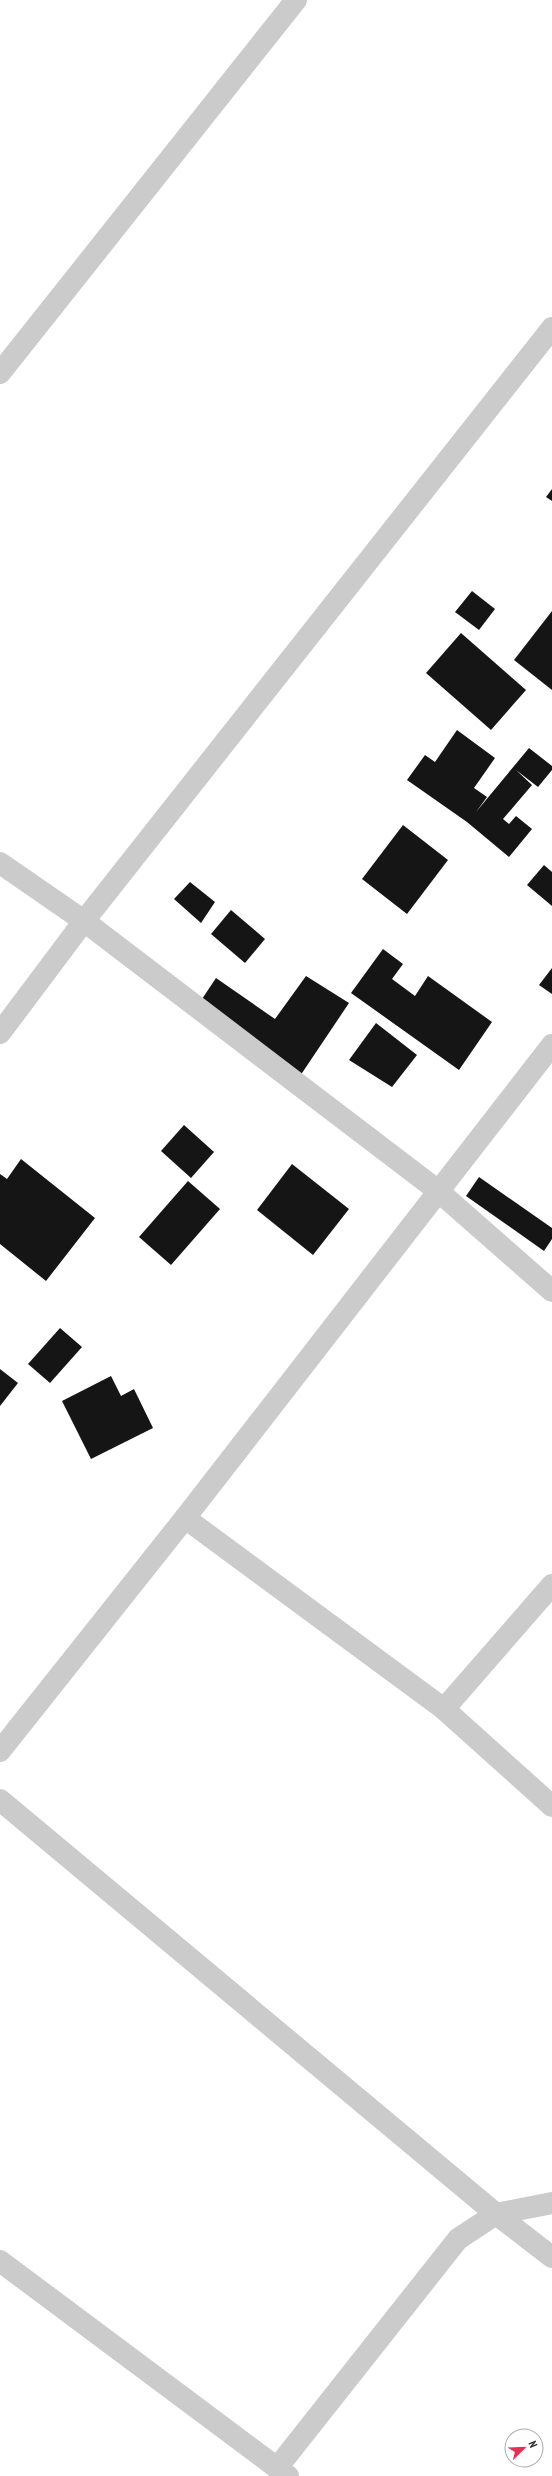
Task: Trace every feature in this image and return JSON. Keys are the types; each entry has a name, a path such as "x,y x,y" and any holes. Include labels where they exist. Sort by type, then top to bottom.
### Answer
{"street":[{"path":"0,373 296,0"},
{"path":"0,1033 84,921 552,328"},
{"path":"0,863 84,921 437,1190 552,1291"},
{"path":"0,1751 185,1518 437,1190 552,1045"},
{"path":"185,1518 444,1709 552,1806"},
{"path":"444,1709 552,1585"},
{"path":"0,1800 496,2214 552,2257"},
{"path":"0,2261 283,2472 458,2238 496,2214 552,2203"}],"building":[{"path":"552,489 552,501 546,497"},
{"path":"472,591 495,609 479,630 455,612"},
{"path":"552,611 552,690 514,660"},
{"path":"461,633 526,690 491,730 426,673"},
{"path":"457,730 495,758 474,788 487,797 476,812 529,748 552,766 552,770 538,787 516,770 532,785 503,819 509,824 516,816 532,829 509,857 467,822 407,780 425,755 435,762"},
{"path":"403,825 448,860 407,914 362,879"},
{"path":"544,865 552,872 552,906 527,885"},
{"path":"190,882 215,902 201,923 174,899"},
{"path":"231,910 265,939 245,963 211,934"},
{"path":"383,949 403,964 392,979 415,996 428,976 492,1022 459,1070 351,993"},
{"path":"552,968 552,994 539,985"},
{"path":"306,976 349,1003 296,1082 196,1008 216,978 275,1019"},
{"path":"376,1023 417,1055 392,1087 349,1060"},
{"path":"184,1125 214,1152 191,1178 161,1151"},
{"path":"21,1159 95,1218 46,1281 0,1244 0,1174 7,1179"},
{"path":"292,1164 349,1209 313,1255 257,1210"},
{"path":"479,1177 552,1228 552,1239 544,1251 466,1196"},
{"path":"188,1181 220,1209 171,1265 139,1237"},
{"path":"60,1328 82,1347 50,1383 28,1364"},
{"path":"0,1369 18,1383 0,1406"},
{"path":"111,1376 121,1396 134,1389 153,1428 91,1459 62,1401"}]}
